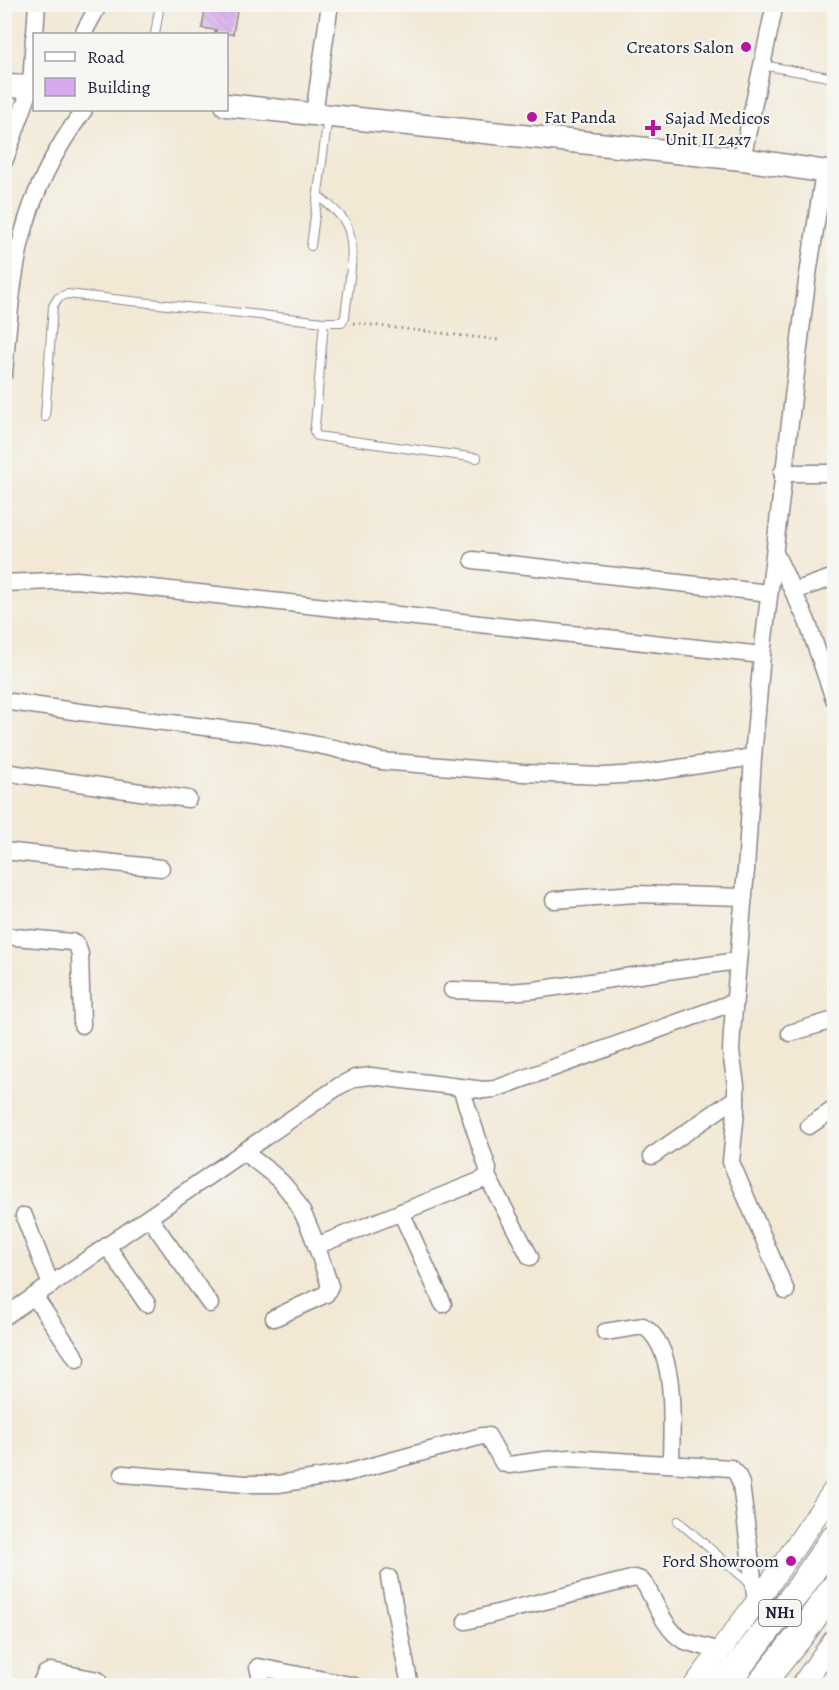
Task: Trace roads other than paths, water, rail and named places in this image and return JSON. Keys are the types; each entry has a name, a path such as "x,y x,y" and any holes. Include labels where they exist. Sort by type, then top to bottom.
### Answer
{"highway":[{"name":"NH1","path":"723,1686 800,1588 834,1538"},
{"name":"NH1","path":"759,1686 802,1633 834,1588"}],"main road":[{"path":"4,86 33,87"},
{"path":"228,105 742,159 829,172"}],"street":[{"path":"35,33 37,4"},
{"path":"84,33 99,4"},
{"path":"321,115 330,4"},
{"path":"742,159 775,4"},
{"path":"4,162 33,87"},
{"path":"4,373 11,288 24,222 50,162 64,136 83,111"},
{"path":"786,1291 731,1162 736,1098 731,1052 762,655 807,281 829,172"},
{"path":"783,473 834,473"},
{"path":"775,553 807,621 834,699"},
{"path":"473,560 769,593"},
{"path":"794,591 834,577"},
{"path":"4,583 76,580 762,655"},
{"path":"4,701 255,733 342,750 381,761 511,772 603,776 639,774 753,757"},
{"path":"4,772 188,799"},
{"path":"4,851 161,868"},
{"path":"554,900 635,894 744,897"},
{"path":"4,936 72,942 77,945 80,954 82,1025"},
{"path":"452,990 508,992 535,990 737,961"},
{"path":"4,1317 339,1086 355,1078 371,1076 462,1088 495,1089 734,1002"},
{"path":"790,1033 834,1020"},
{"path":"462,1088 488,1169 487,1176 530,1257"},
{"path":"652,1156 736,1098"},
{"path":"809,1126 834,1109"},
{"path":"243,1152 267,1169 285,1186 302,1213 330,1286 326,1294 274,1318"},
{"path":"316,1246 482,1180 487,1176"},
{"path":"401,1212 443,1304"},
{"path":"24,1216 51,1285"},
{"path":"149,1217 210,1304"},
{"path":"107,1246 147,1304"},
{"path":"34,1296 77,1359"},
{"path":"605,1332 643,1326 649,1329 656,1338 668,1371 671,1464"},
{"path":"123,1474 246,1484 278,1484 343,1474 482,1436 488,1436 492,1440 503,1463 509,1465 563,1458 731,1468 737,1474 741,1484 755,1595"},
{"path":"694,1686 720,1651 755,1595 834,1490"},
{"path":"389,1578 410,1686"},
{"path":"466,1621 635,1578 641,1580 646,1586 677,1636 720,1651"},
{"path":"801,1686 834,1640"},
{"path":"263,1686 258,1667 355,1686"},
{"path":"40,1686 45,1674 51,1671 98,1680"}],"lane":[{"path":"155,33 160,4"},
{"path":"762,65 834,78"},
{"path":"311,246 318,196 321,115"},
{"path":"45,417 53,306 58,298 67,294 324,322 342,322 345,317 352,247 350,233 346,223 336,211 318,196"},
{"path":"324,322 314,431 317,436 477,458"},
{"path":"678,1521 755,1595"}],"place":[{"name":"Creators Salon","path":"746,47"},
{"name":"Fat Panda","path":"532,117"},
{"name":"Sajad Medicos Unit II 24x7","path":"653,128"},
{"name":"Ford Showroom","path":"791,1561"}]}
